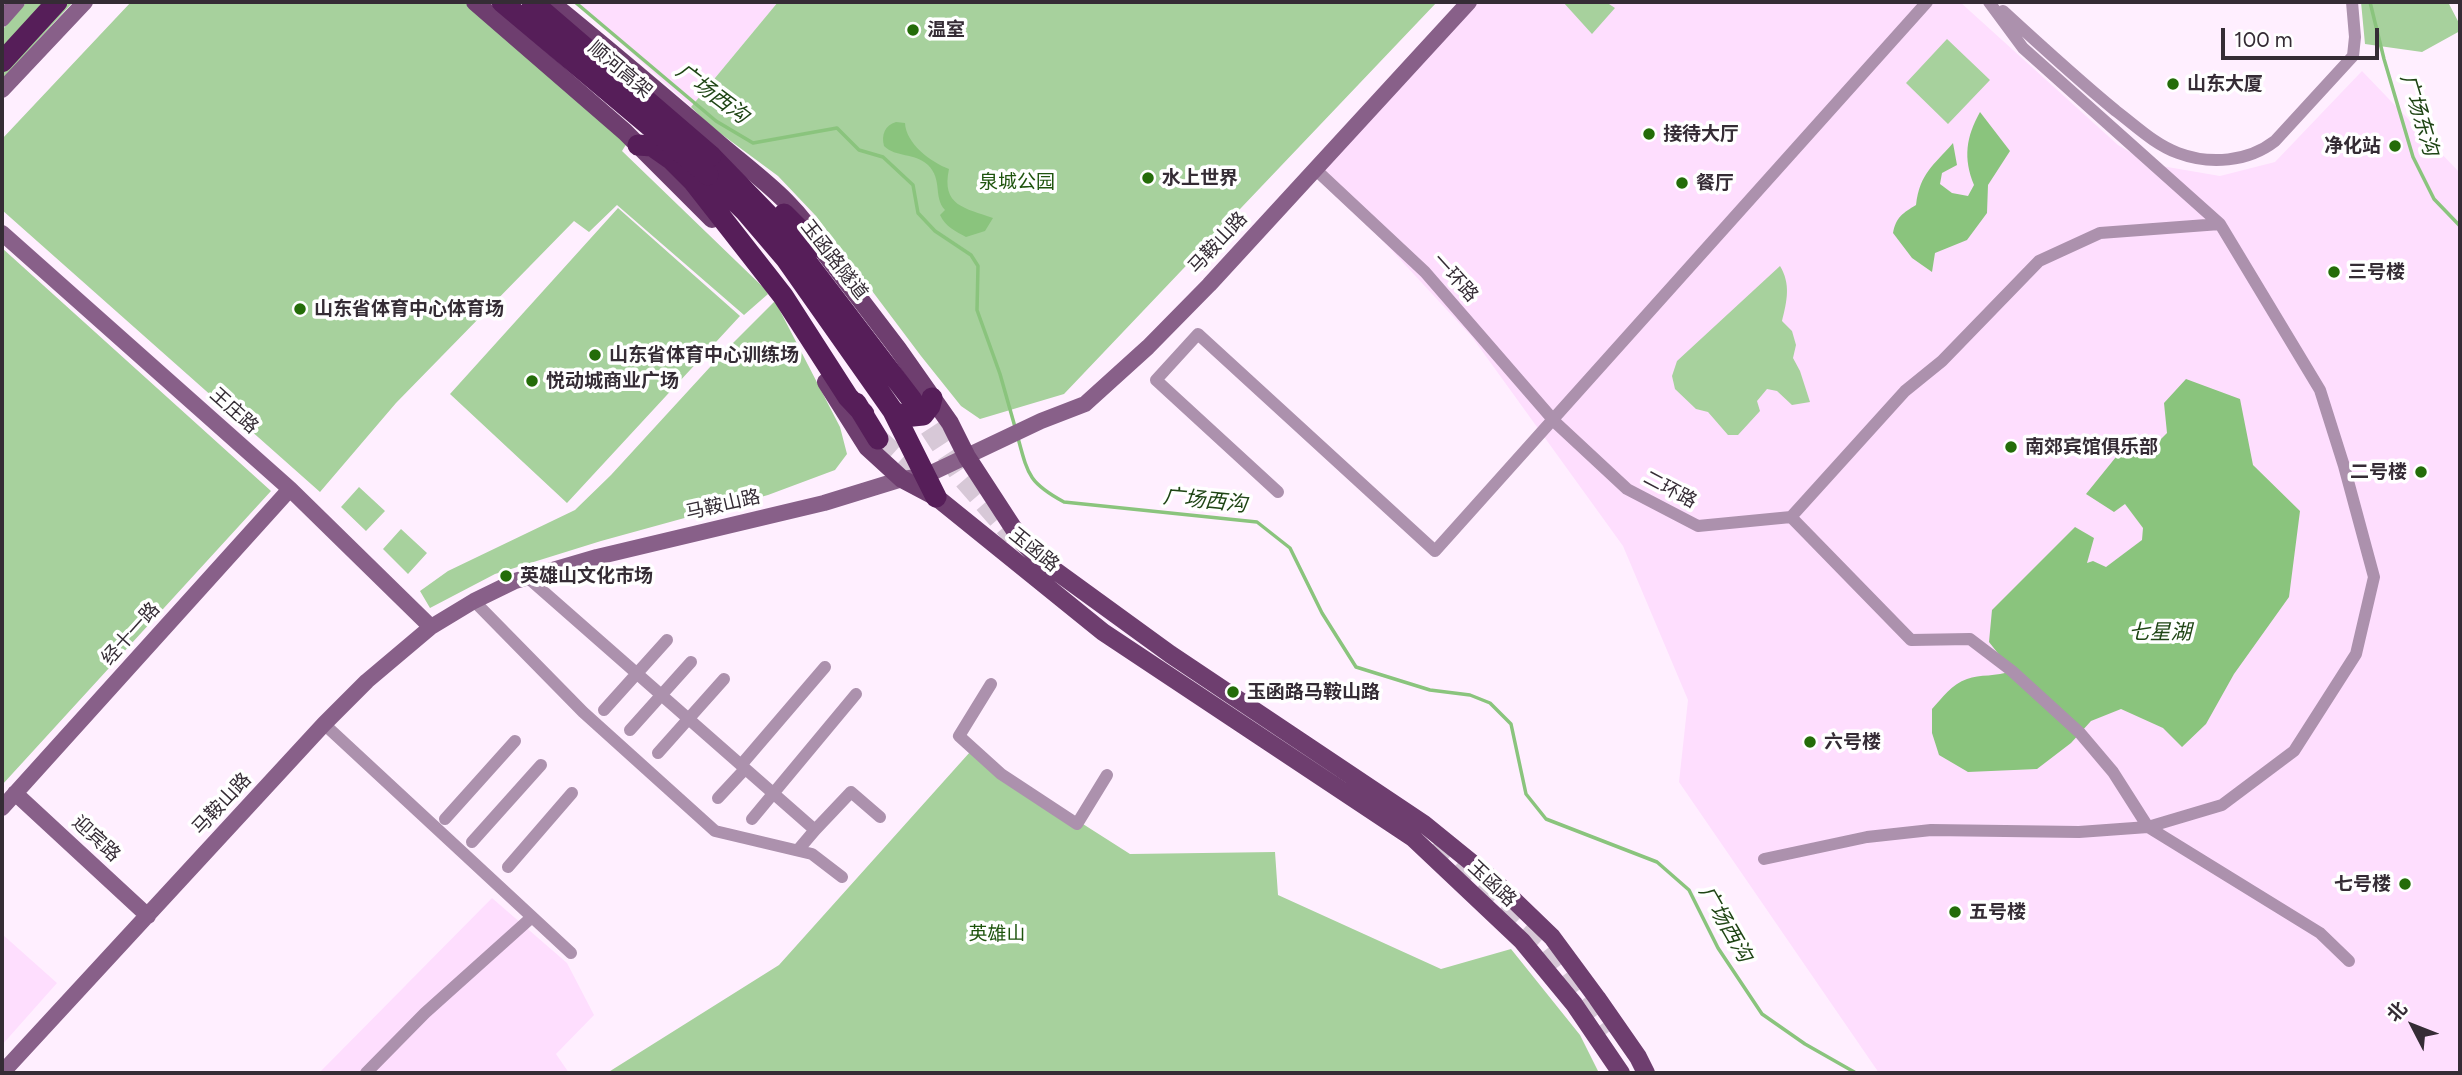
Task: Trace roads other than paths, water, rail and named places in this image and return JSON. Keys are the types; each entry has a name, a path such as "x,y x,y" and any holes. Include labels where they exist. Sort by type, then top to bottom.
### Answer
{"highway":[{"path":"2,40 38,2"},
{"path":"2,62 57,2"},
{"name":"顺河高架","path":"502,2 710,166"},
{"name":"顺河高架","path":"532,2 710,166"},
{"path":"638,145 652,146 672,160 693,181 783,296 848,397 864,414"},
{"path":"710,166 729,163 824,251 833,276 892,372"},
{"path":"710,166 786,259 893,411 936,497"},
{"path":"710,166 878,439"},
{"name":"玉函路隧道","path":"710,166 781,228 892,372 922,399"},
{"path":"893,411 903,418 923,415 930,406 922,399"}],"main road":[{"path":"2,19 17,2"},
{"path":"2,90 85,2"},
{"name":"玉函路","path":"475,2 638,145 692,198 749,261 867,447 902,479 936,497 1102,632 1413,838 1522,941 1574,1004 1622,1073"},
{"name":"玉函路","path":"550,2 772,188 813,231 922,399 950,423 967,457 1023,543 1042,561 1170,654 1424,824 1493,880 1552,937 1597,998 1646,1073"},
{"name":"马鞍山路","path":"2,1073 324,724 366,681 431,626 474,601 527,577 597,557 824,503 902,479 925,476 1041,421 1084,404 1149,347 1469,2"},
{"path":"573,87 605,46"},
{"name":"王庄路","path":"2,233 290,489 431,626"},
{"name":"经十一路","path":"2,808 290,489"},
{"name":"迎宾路","path":"18,790 151,912"}],"street":[{"path":"1278,492 1156,380 1198,334 1435,551 1555,422 1927,2"},
{"path":"1991,2 2153,141 2176,152 2206,160 2236,159 2260,153 2275,141 2353,56 2355,37 2352,2"},
{"path":"1764,859 1867,837 1931,830 2080,832 2148,827 2222,805 2294,751 2356,654 2374,577 2320,390 2220,224 2023,48 1991,2"},
{"name":"一环路","path":"1315,169 1424,272 1555,422"},
{"path":"2220,224 2100,233 2039,261 1942,362 1905,391 1791,517 1911,640 1970,639 2012,671 2080,733 2113,772 2148,827 2320,933 2349,961"},
{"name":"二环路","path":"1555,422 1628,489 1698,526 1791,517"},
{"path":"527,577 815,830"},
{"path":"474,601 583,712 715,831 811,854 842,877"},
{"path":"604,710 667,640"},
{"path":"630,730 691,662"},
{"path":"718,798 825,667"},
{"path":"658,753 724,679"},
{"path":"991,684 959,736 1001,774 1077,824 1107,775"},
{"path":"752,819 856,694"},
{"path":"324,724 571,953"},
{"path":"445,819 515,741"},
{"path":"472,842 541,765"},
{"path":"798,850 851,792 880,817"},
{"path":"508,867 572,793"},
{"path":"366,1073 425,1013 532,917"}],"water":[{"path":"1980,112 2010,151 1988,185 1987,213 1967,240 1935,253 1932,272 1912,258 1893,233 1894,228 1901,216 1916,205 1924,177 1953,143 1957,165 1942,173 1940,184 1952,193 1968,196 1974,185 1967,157 1969,139"},
{"path":"896,122 905,123 906,131 915,145 935,162 949,169 949,191 958,204 993,218 985,231 966,237 945,223 940,215 945,210 939,200 933,171 923,161 884,146 885,131 889,125"},
{"name":"七星湖","path":"2186,379 2240,399 2253,465 2300,511 2289,597 2234,674 2206,724 2182,747 2163,728 2121,709 2091,721 2071,743 2037,769 1968,772 1939,755 1932,733 1932,709 1962,681 2012,671 1989,642 1992,610 2075,527 2094,538 2087,563 2093,561 2106,567 2142,540 2143,528 2125,504 2114,512 2086,494 2120,452 2144,456 2167,433 2164,403"}],"waterway":[{"name":"广场西沟","path":"575,2 716,121 753,143 837,128 859,150 883,157 913,185 918,213 935,231 971,255 978,266 977,310 1000,374 1015,427"},
{"name":"广场东沟","path":"2370,2 2413,157 2434,199 2460,226"},
{"name":"广场西沟","path":"1018,438 1024,461 1032,477 1043,489 1064,502 1257,522 1290,548 1322,613 1356,667 1430,690 1470,695 1490,703 1511,724 1526,794 1546,819 1657,862 1689,890 1718,948 1762,1014 1805,1044 1856,1073"}],"tunnel":[{"path":"913,402 962,477 1013,536"},
{"path":"878,439 931,487"},
{"path":"1435,842 1543,943 1610,1031"}],"place":[{"name":"温室","path":"913,30"},
{"name":"山东大厦","path":"2173,84"},
{"name":"接待大厅","path":"1649,134"},
{"name":"净化站","path":"2395,146"},
{"name":"水上世界","path":"1148,178"},
{"name":"餐厅","path":"1682,183"},
{"name":"三号楼","path":"2334,272"},
{"name":"山东省体育中心体育场","path":"300,309"},
{"name":"山东省体育中心训练场","path":"595,355"},
{"name":"悦动城商业广场","path":"532,381"},
{"name":"南郊宾馆俱乐部","path":"2011,447"},
{"name":"二号楼","path":"2421,472"},
{"name":"英雄山文化市场","path":"506,576"},
{"name":"玉函路马鞍山路","path":"1233,692"},
{"name":"六号楼","path":"1810,742"},
{"name":"七号楼","path":"2405,884"},
{"name":"五号楼","path":"1955,912"}],"park label":[{"name":"泉城公园","path":"1017,182"},
{"name":"英雄山","path":"997,934"}]}
